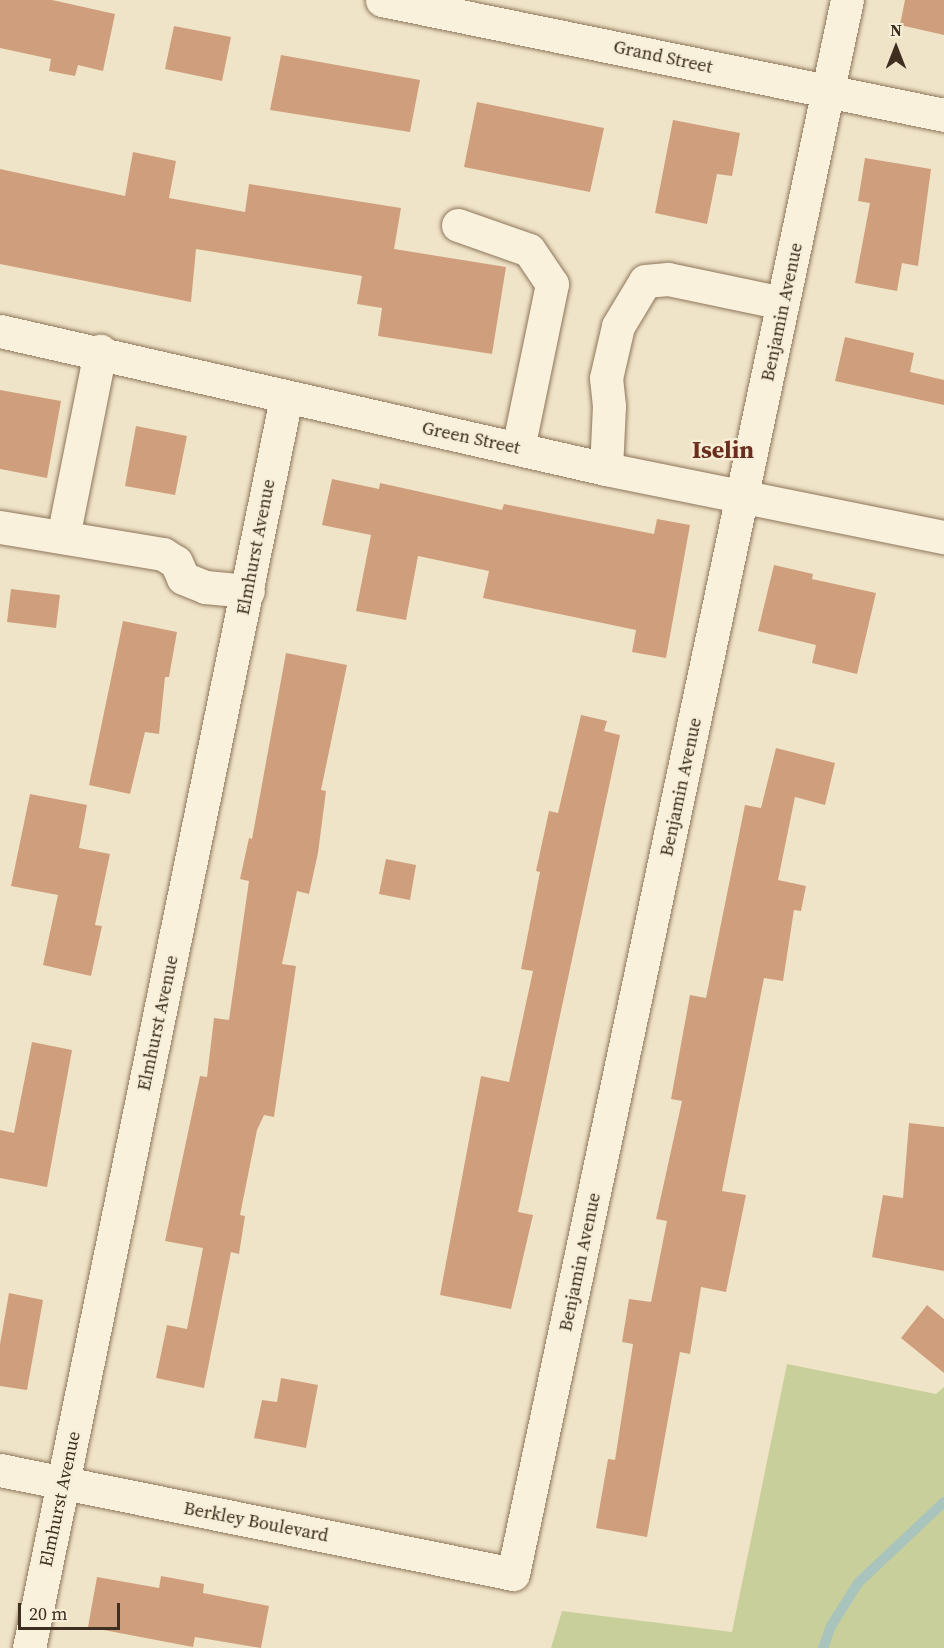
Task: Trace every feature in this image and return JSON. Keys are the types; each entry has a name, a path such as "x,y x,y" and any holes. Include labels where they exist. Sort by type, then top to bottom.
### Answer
{"street":[{"name":"Grand Street","path":"381,0 944,115"},
{"name":"Benjamin Avenue","path":"513,1574 847,0"},
{"path":"458,225 529,250 552,284 518,448"},
{"path":"606,469 609,406 606,378 618,326 631,299 645,281 668,279 783,303"},
{"name":"Green Street","path":"0,331 100,351 286,398 606,469 944,537"},
{"path":"63,537 100,351"},
{"name":"Elmhurst Avenue","path":"29,1648 286,398"},
{"path":"0,527 163,554 176,562 183,578 205,587 248,591"},
{"name":"Berkley Boulevard","path":"0,1470 513,1574"}],"green space":[{"path":"787,1364 936,1394 944,1387 944,1648 551,1648 562,1611 732,1632"}],"building":[{"path":"0,0 52,0 115,14 103,71 78,65 75,76 49,71 51,59 0,48"},
{"path":"905,0 944,0 944,35 900,25"},
{"path":"174,26 231,37 222,81 165,69"},
{"path":"281,55 420,80 410,132 270,110"},
{"path":"477,102 604,128 590,192 464,167"},
{"path":"673,120 740,133 732,176 717,174 707,224 655,213"},
{"path":"133,152 176,161 169,198 245,212 249,184 401,208 394,249 506,267 492,354 378,336 382,308 357,304 362,276 196,249 191,302 0,264 0,169 125,196"},
{"path":"865,158 931,169 918,266 902,263 897,291 855,283 870,203 858,201"},
{"path":"845,337 914,353 910,372 944,380 944,405 835,381"},
{"path":"0,390 61,401 47,478 0,469"},
{"path":"136,426 187,436 175,495 125,486"},
{"path":"332,479 379,489 380,483 502,510 504,504 654,534 657,519 690,525 666,658 632,652 636,630 483,598 489,571 418,556 406,620 356,611 371,535 322,525"},
{"path":"774,565 813,574 812,579 876,593 857,674 812,663 816,645 758,631"},
{"path":"11,589 60,595 56,628 7,622"},
{"path":"123,621 177,632 169,677 165,677 159,734 145,732 130,794 89,785"},
{"path":"286,653 347,665 321,790 326,791 318,853 309,894 297,891 282,964 296,966 274,1117 264,1115 257,1130 240,1215 245,1216 239,1254 231,1252 204,1388 156,1378 167,1325 187,1329 203,1248 165,1241 200,1076 207,1077 214,1018 229,1020 249,881 240,879 249,838 252,839"},
{"path":"581,715 607,721 604,731 620,735 518,1212 533,1215 511,1309 440,1295 481,1076 509,1082 533,971 521,969 540,872 536,871 549,811 558,813"},
{"path":"776,748 835,763 825,805 795,797 778,880 806,886 801,911 794,910 783,981 764,978 722,1191 746,1195 726,1292 701,1287 690,1354 680,1352 647,1537 596,1528 608,1459 615,1460 633,1344 622,1342 629,1299 651,1302 667,1221 656,1219 682,1101 671,1099 690,995 706,998 745,805 761,808"},
{"path":"30,794 87,805 79,848 110,854 95,925 102,926 91,976 43,965 58,895 11,886"},
{"path":"386,859 416,865 410,900 379,894"},
{"path":"32,1042 72,1050 47,1187 0,1178 0,1130 14,1133"},
{"path":"909,1123 944,1127 944,1271 872,1257 883,1195 903,1198"},
{"path":"9,1293 43,1300 27,1390 0,1386 0,1344"},
{"path":"927,1305 944,1319 944,1373 901,1338"},
{"path":"281,1378 318,1385 306,1448 254,1438 262,1400 277,1402"},
{"path":"161,1576 204,1584 203,1593 269,1606 261,1648 195,1637 193,1647 88,1627 97,1577 159,1588"}],"waterway":[{"path":"823,1648 831,1626 858,1583 944,1502"}],"district":[{"name":"Iselin","path":"723,450"}]}
